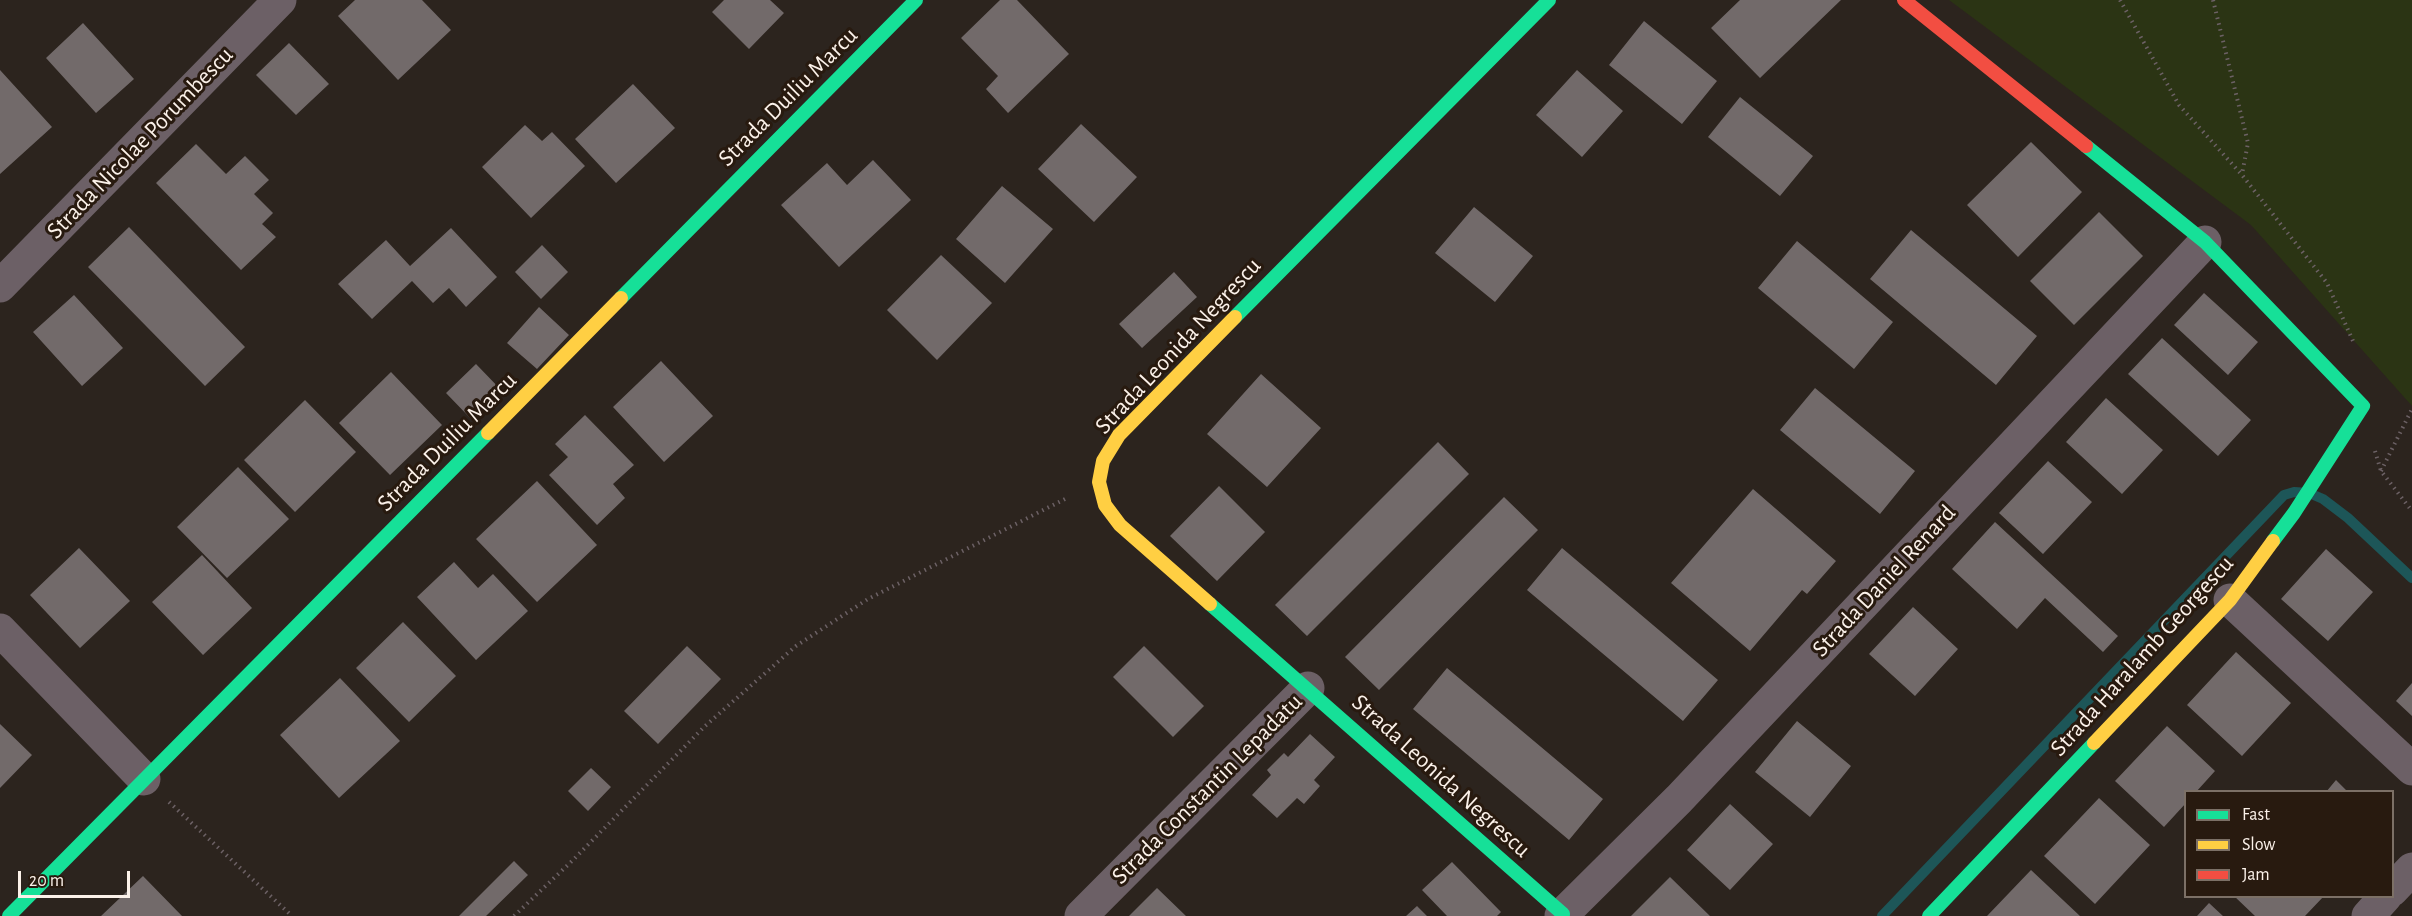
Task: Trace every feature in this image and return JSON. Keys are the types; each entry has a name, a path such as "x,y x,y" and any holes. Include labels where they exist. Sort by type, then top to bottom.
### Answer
{"street":[{"name":"Strada Nicolae Porumbescu","path":"0,286 280,0"},
{"name":"Strada Duiliu Marcu","path":"9,916 916,0"},
{"name":"Strada Leonida Negrescu","path":"1549,0 1119,435 1103,461 1099,482 1105,505 1119,525 1308,688 1562,915"},
{"path":"1904,0 2205,242 2363,406"},
{"name":"Strada Daniel Renard","path":"1562,915 1678,798 2205,242"},
{"name":"Strada Haralamb Georgescu","path":"1929,916 2230,600 2294,513 2363,406"},
{"path":"2230,600 2412,769"},
{"path":"0,630 144,779"},
{"name":"Strada Constantin Lepadatu","path":"1081,916 1308,688"},
{"path":"2394,888 2412,868"},
{"path":"2368,916 2385,898"}],"path":[{"path":"2120,0 2179,105 2242,175 2327,283 2354,342"},
{"path":"2214,0 2248,143 2242,175"},
{"path":"2363,406 2381,471 2412,511"},
{"path":"2381,471 2412,409"},
{"path":"514,916 572,861 705,726 796,646 868,599 1099,482"},
{"path":"144,779 292,916"}],"green space":[{"path":"1949,0 2412,0 2412,406 2251,225"}],"building":[{"path":"355,0 422,0 451,30 398,80 338,16"},
{"path":"724,0 770,0 784,13 749,49 712,12"},
{"path":"1000,0 1017,0 1069,54 1008,113 986,89 998,76 961,38"},
{"path":"1740,0 1841,0 1760,78 1711,28"},
{"path":"1644,21 1717,81 1682,124 1609,65"},
{"path":"83,23 134,79 96,113 46,58"},
{"path":"289,43 329,84 296,115 256,75"},
{"path":"0,70 52,127 0,174"},
{"path":"1577,70 1623,111 1582,157 1536,115"},
{"path":"633,84 675,128 616,183 575,139"},
{"path":"1740,97 1813,156 1780,196 1708,137"},
{"path":"1081,124 1137,177 1094,222 1038,169"},
{"path":"525,125 542,141 552,132 585,166 531,218 482,167"},
{"path":"2031,142 2082,192 2018,257 1967,205"},
{"path":"196,144 226,174 245,156 269,180 254,194 273,213 262,224 276,237 241,270 156,183"},
{"path":"873,160 911,200 839,267 781,205 827,163 847,185"},
{"path":"1002,186 1053,229 1005,283 956,239"},
{"path":"1474,207 1533,256 1495,302 1435,253"},
{"path":"2099,212 2143,256 2074,325 2030,281"},
{"path":"129,227 245,347 205,386 88,267"},
{"path":"451,228 497,277 466,307 449,288 433,303 412,281 372,319 338,284 386,240 410,266"},
{"path":"1911,230 2037,336 1996,385 1870,279"},
{"path":"1797,241 1893,322 1854,369 1758,288"},
{"path":"542,245 568,272 541,299 515,272"},
{"path":"941,255 992,303 937,360 887,310"},
{"path":"1174,272 1197,297 1142,348 1119,324"},
{"path":"2204,293 2258,342 2228,375 2174,325"},
{"path":"74,295 123,348 82,386 33,332"},
{"path":"539,307 569,335 537,369 507,343"},
{"path":"2162,338 2251,420 2218,456 2128,374"},
{"path":"661,361 713,416 664,462 613,407"},
{"path":"476,364 503,392 473,421 446,393"},
{"path":"391,372 442,425 390,475 339,423"},
{"path":"1261,374 1321,428 1267,487 1207,434"},
{"path":"1815,388 1915,471 1880,514 1780,430"},
{"path":"2106,398 2163,450 2122,494 2066,442"},
{"path":"305,400 356,452 295,512 244,460"},
{"path":"585,415 634,465 613,484 625,498 597,525 549,475 568,457 555,444"},
{"path":"1438,442 1469,474 1307,636 1275,605"},
{"path":"2048,461 2092,502 2043,554 1999,513"},
{"path":"238,467 289,519 227,578 177,527"},
{"path":"537,481 597,545 537,602 476,539"},
{"path":"1219,486 1265,532 1217,581 1170,536"},
{"path":"1753,489 1836,561 1807,594 1802,590 1750,651 1671,583"},
{"path":"1504,497 1538,530 1379,690 1345,657"},
{"path":"1995,522 2118,636 2103,652 2045,598 2017,629 1952,569"},
{"path":"79,548 130,601 80,648 30,595"},
{"path":"1562,548 1718,680 1683,721 1527,590"},
{"path":"2326,549 2373,592 2328,641 2281,599"},
{"path":"202,555 252,608 203,655 152,602"},
{"path":"454,562 478,588 493,574 528,611 476,660 417,597"},
{"path":"1913,607 1958,649 1915,696 1869,654"},
{"path":"403,622 456,676 409,722 356,668"},
{"path":"687,646 721,679 658,744 624,711"},
{"path":"1144,646 1204,706 1173,737 1113,677"},
{"path":"2236,652 2291,703 2242,756 2187,705"},
{"path":"1447,668 1603,799 1569,840 1413,709"},
{"path":"340,678 400,741 339,798 280,735"},
{"path":"2412,683 2412,716 2396,701"},
{"path":"1797,721 1851,766 1810,817 1755,772"},
{"path":"0,724 32,755 0,788"},
{"path":"2167,726 2215,771 2198,790 2184,790 2184,805 2164,827 2115,781"},
{"path":"1310,734 1335,757 1314,780 1320,786 1304,804 1297,798 1277,818 1252,795 1271,775 1267,770 1284,753 1288,757"},
{"path":"591,768 611,787 588,811 568,791"},
{"path":"2336,780 2346,790 2328,790"},
{"path":"2099,798 2150,845 2095,904 2044,856"},
{"path":"1730,804 1773,844 1730,890 1687,850"},
{"path":"514,861 528,875 486,916 459,916"},
{"path":"1452,862 1501,912 1497,916 1447,916 1422,890"},
{"path":"2031,870 2080,916 1987,916"},
{"path":"143,876 182,916 101,916"},
{"path":"1670,877 1710,916 1631,916"},
{"path":"1157,888 1186,916 1129,916"},
{"path":"2236,898 2322,898 2305,916 2255,916"},
{"path":"2209,903 2223,916 2197,916"},
{"path":"1417,906 1427,916 1406,916"}],"waterway":[{"path":"1882,916 2284,495 2294,492 2309,493 2323,499 2348,518 2412,578"}],"traffic: fast":[{"path":"621,298 916,0"},
{"path":"1235,317 1549,0"},
{"path":"2086,146 2205,242 2363,406 2294,513 2273,541"},
{"path":"9,916 488,433"},
{"path":"1210,604 1563,914"},
{"path":"1929,916 2094,743"}],"traffic: slow":[{"path":"488,433 621,298"},
{"path":"1210,604 1120,525 1105,505 1099,482 1103,461 1119,435 1235,317"},
{"path":"2094,743 2230,600 2273,541"}],"traffic: jam":[{"path":"1904,0 2086,146"}]}
